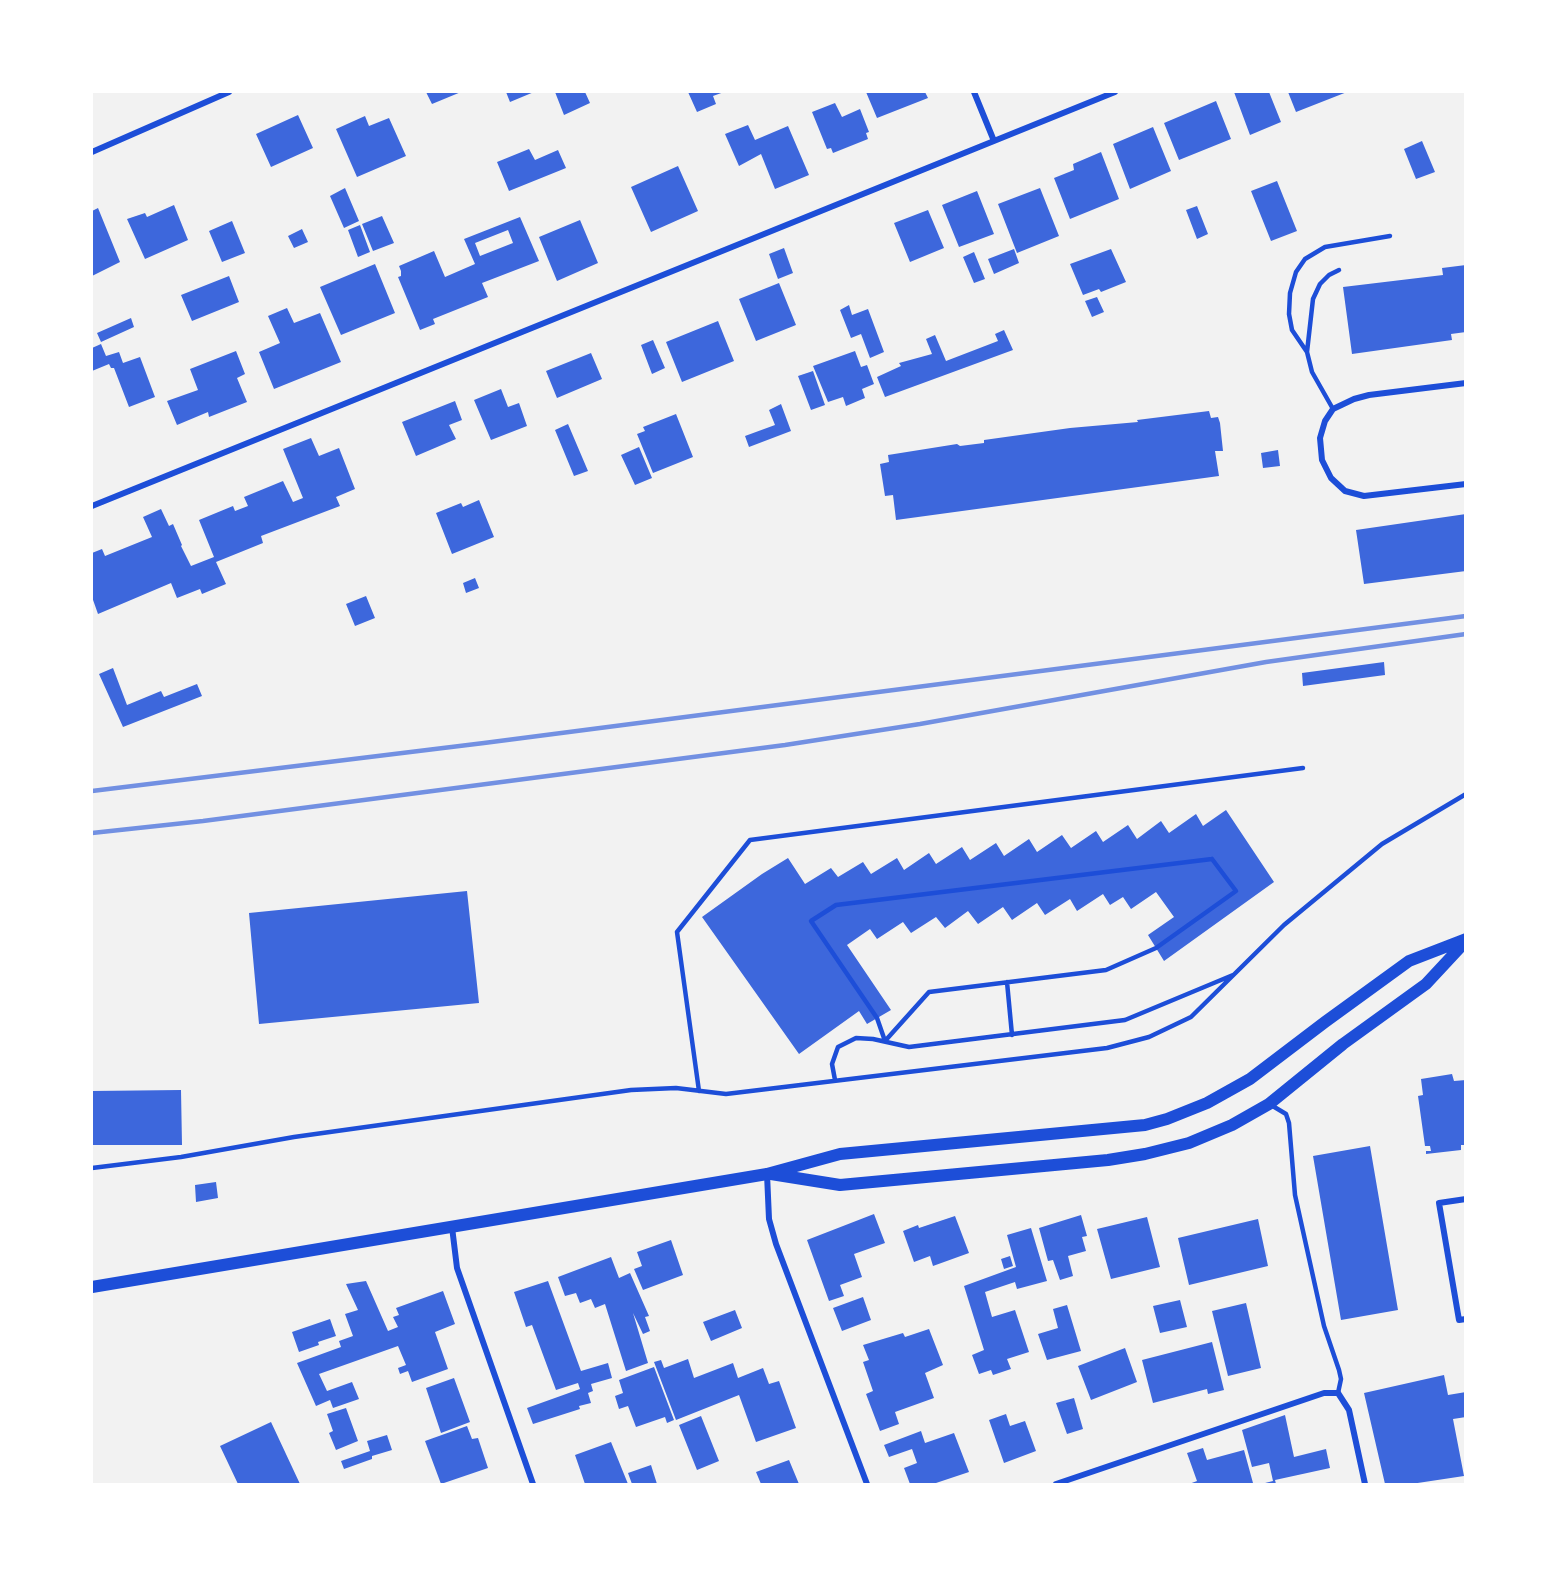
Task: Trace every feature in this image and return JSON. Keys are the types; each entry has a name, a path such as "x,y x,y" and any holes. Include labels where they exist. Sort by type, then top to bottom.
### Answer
{"main road":[{"path":"767,1174 840,1185 1108,1160 1189,1143 1232,1125 1269,1104 1343,1044 1426,984 1466,940"},
{"path":"92,1287 767,1174 840,1154 1145,1125 1207,1103 1250,1079 1409,962 1466,940"}],"street":[{"path":"92,152 229,92"},
{"path":"974,92 994,141"},
{"path":"92,506 1115,92"},
{"path":"1466,382 1354,399 1333,409 1325,421 1320,438 1322,460 1331,478 1345,491 1364,496 1466,484"},
{"path":"767,1174 769,1219 776,1245 867,1485"},
{"path":"1466,1199 1439,1203 1459,1320 1466,1319"},
{"path":"452,1227 457,1269 533,1485"},
{"path":"1056,1485 1324,1393 1338,1393 1349,1410 1365,1485"}],"lane":[{"path":"1333,409 1312,372 1306,352 1292,330 1289,314 1290,292 1296,272 1305,258 1325,247 1390,236"},
{"path":"1306,352 1313,299 1320,284 1329,275 1339,270"},
{"path":"699,1090 677,932 750,840 1303,768"},
{"path":"92,1168 181,1157 294,1137 631,1090 676,1088 726,1094 1107,1048 1149,1037 1191,1017 1284,925 1382,844 1466,794"},
{"path":"1212,859 1236,891 1156,948 1106,970 929,992 885,1041 877,1018 811,921 836,904 1212,859"},
{"path":"835,1080 832,1064 838,1047 856,1038 885,1041 909,1047 1125,1020 1235,974"},
{"path":"1007,982 1012,1035"},
{"path":"1269,1104 1286,1114 1289,1123 1295,1195 1324,1326 1341,1379 1338,1393"}],"building":[{"path":"426,92 461,92 432,104"},
{"path":"506,92 534,92 510,102"},
{"path":"555,92 585,92 590,103 564,115"},
{"path":"688,92 724,92 713,96 716,104 697,112"},
{"path":"866,92 925,92 928,98 877,118"},
{"path":"1234,92 1269,92 1281,122 1250,135"},
{"path":"1288,92 1347,92 1296,112"},
{"path":"1216,101 1231,139 1179,160 1164,123"},
{"path":"835,103 842,117 860,109 869,132 866,133 868,139 833,153 831,148 827,149 812,112"},
{"path":"298,115 313,148 271,167 256,134"},
{"path":"365,116 369,126 389,118 406,156 357,177 336,129"},
{"path":"748,125 755,140 788,126 809,175 775,189 761,154 739,166 725,134"},
{"path":"1153,127 1171,171 1130,189 1113,144"},
{"path":"1422,141 1435,172 1416,179 1404,149"},
{"path":"529,149 535,160 558,150 566,168 509,191 497,162"},
{"path":"1101,152 1119,199 1070,219 1054,178 1074,170 1073,164"},
{"path":"678,166 698,211 651,232 631,187"},
{"path":"1277,181 1297,231 1271,241 1251,191"},
{"path":"345,188 359,221 344,228 330,196"},
{"path":"1040,188 1059,236 1017,253 998,204"},
{"path":"977,191 994,234 959,247 942,205"},
{"path":"174,205 188,240 145,259 127,219 145,213 147,217"},
{"path":"1197,206 1208,234 1197,239 1186,210"},
{"path":"98,208 120,262 92,276 92,211"},
{"path":"928,210 944,248 910,262 894,223"},
{"path":"382,216 394,243 373,251 362,224"},
{"path":"520,217 539,261 482,283 488,297 433,319 435,324 420,330 398,277 401,276 399,266 434,251 445,277 475,264 464,239","holes":["508,230 513,243 480,256 475,243"]},
{"path":"580,220 598,263 557,281 539,237"},
{"path":"232,221 245,253 222,262 209,231"},
{"path":"360,225 370,252 358,257 348,230"},
{"path":"302,229 308,242 294,248 288,236"},
{"path":"784,248 793,273 778,279 769,254"},
{"path":"1014,249 1019,263 994,274 988,259"},
{"path":"1111,249 1126,282 1101,292 1099,289 1083,295 1070,264"},
{"path":"974,252 985,279 974,283 963,257"},
{"path":"375,264 395,313 341,335 320,287"},
{"path":"1466,265 1466,332 1451,334 1452,340 1352,354 1343,287 1443,275 1442,268"},
{"path":"229,276 239,302 192,321 181,295"},
{"path":"779,283 796,325 756,341 739,299"},
{"path":"1097,297 1104,312 1092,317 1085,301"},
{"path":"849,305 852,315 868,309 884,352 870,358 861,334 851,338 840,310"},
{"path":"287,308 294,323 320,313 341,362 274,389 259,352 280,343 268,316"},
{"path":"131,318 134,327 101,342 97,333"},
{"path":"718,321 734,361 682,382 666,342"},
{"path":"1004,330 1013,350 885,397 877,377 901,366 899,363 932,354 926,339 935,335 946,361 998,341 995,334"},
{"path":"653,340 665,368 652,374 641,345"},
{"path":"101,344 106,356 119,352 123,363 140,357 155,397 129,407 114,368 111,368 109,364 92,371 92,348"},
{"path":"236,351 245,374 237,378 247,402 209,417 208,412 177,425 167,401 198,390 190,369"},
{"path":"855,351 861,367 867,365 874,384 862,389 865,398 846,406 843,397 828,402 813,366"},
{"path":"591,353 602,379 557,398 546,371"},
{"path":"813,371 825,405 811,410 798,376"},
{"path":"501,389 508,407 519,403 527,426 491,440 474,400"},
{"path":"455,401 462,420 449,425 456,439 416,456 402,422"},
{"path":"781,404 791,431 749,447 745,436 775,425 769,410"},
{"path":"1209,411 1211,418 1218,417 1220,423 1223,451 1215,451 1219,476 896,520 893,495 885,496 880,464 889,462 888,455 957,444 960,446 984,443 984,440 1070,428 1138,422 1137,420"},
{"path":"676,414 693,457 653,473 637,434 645,431 643,427"},
{"path":"568,424 588,471 574,476 555,430"},
{"path":"311,438 319,456 339,448 355,489 336,497 340,506 261,536 263,543 216,562 226,584 202,594 200,589 177,598 171,583 98,614 92,597 92,553 102,549 105,556 152,537 143,517 161,509 169,526 173,524 191,566 214,557 199,520 233,506 235,511 248,506 244,497 283,481 293,502 303,498 283,449"},
{"path":"639,447 652,478 635,485 621,455"},
{"path":"1278,450 1280,466 1263,468 1261,453"},
{"path":"479,500 494,537 452,554 436,513 461,503 463,507"},
{"path":"1466,514 1466,571 1364,584 1356,530"},
{"path":"475,578 479,588 466,593 463,583"},
{"path":"366,596 375,618 355,626 346,604"},
{"path":"1384,662 1385,675 1303,686 1302,673"},
{"path":"113,668 127,705 161,691 164,697 197,684 202,696 123,727 99,674"},
{"path":"1226,810 1274,882 1164,961 1148,935 1174,917 1156,892 1131,909 1123,897 1110,905 1103,894 1077,911 1070,899 1045,915 1037,903 1012,920 1003,907 978,924 968,911 945,928 936,917 911,933 903,922 877,939 870,929 847,945 891,1010 867,1024 859,1011 799,1054 702,917 788,858 805,884 831,868 838,877 863,862 871,874 897,858 904,870 929,853 936,864 962,847 970,860 996,843 1004,856 1029,839 1037,852 1062,835 1071,848 1096,831 1103,842 1128,825 1137,839 1161,821 1169,833 1196,814 1203,826"},
{"path":"467,891 479,1003 259,1024 249,913"},
{"path":"1452,1074 1454,1081 1466,1080 1466,1145 1461,1145 1461,1150 1426,1154 1426,1151 1431,1151 1430,1146 1425,1146 1418,1096 1423,1095 1421,1079"},
{"path":"181,1090 182,1145 92,1145 92,1091"},
{"path":"1370,1146 1398,1310 1341,1320 1313,1156"},
{"path":"216,1182 218,1198 196,1202 195,1185"},
{"path":"874,1214 885,1243 854,1254 862,1277 840,1285 844,1296 829,1301 807,1240"},
{"path":"1081,1215 1087,1236 1082,1237 1086,1251 1068,1256 1073,1276 1060,1280 1053,1260 1048,1261 1039,1228"},
{"path":"955,1216 969,1253 933,1266 930,1256 914,1262 903,1231"},
{"path":"1147,1217 1160,1267 1111,1279 1097,1229"},
{"path":"1258,1219 1268,1266 1189,1285 1178,1238"},
{"path":"1031,1228 1047,1281 1017,1289 1015,1282 985,1292 992,1317 1015,1310 1029,1352 1007,1359 1011,1369 993,1375 991,1370 979,1374 972,1355 984,1350 964,1286 1016,1267 1007,1235"},
{"path":"671,1240 683,1275 643,1290 634,1269 642,1266 637,1252"},
{"path":"1010,1256 1013,1266 1004,1269 1001,1259"},
{"path":"611,1257 619,1278 630,1273 649,1316 645,1317 650,1331 643,1334 633,1313 648,1363 626,1371 605,1304 595,1308 591,1299 580,1303 576,1293 565,1296 558,1277"},
{"path":"366,1281 388,1331 398,1327 393,1317 399,1315 396,1308 443,1291 455,1324 435,1332 448,1369 412,1382 408,1371 400,1374 398,1368 406,1365 398,1346 319,1374 327,1391 352,1382 359,1399 333,1408 330,1400 316,1406 297,1363 341,1347 339,1341 353,1336 345,1314 358,1310 346,1284"},
{"path":"548,1281 581,1371 608,1363 612,1378 591,1384 593,1391 588,1393 591,1403 579,1406 580,1409 533,1424 527,1408 580,1389 578,1383 556,1390 532,1325 526,1327 514,1292"},
{"path":"863,1297 871,1320 842,1331 833,1308"},
{"path":"1180,1300 1187,1327 1160,1333 1153,1306"},
{"path":"1246,1303 1261,1368 1228,1376 1212,1311"},
{"path":"1067,1305 1081,1351 1047,1360 1038,1334 1058,1328 1053,1309"},
{"path":"735,1310 742,1328 711,1341 703,1322"},
{"path":"330,1319 336,1336 299,1352 292,1332"},
{"path":"929,1329 943,1365 925,1373 934,1398 895,1412 899,1424 880,1431 866,1394 873,1391 863,1362 869,1360 863,1345 903,1333 905,1337"},
{"path":"1212,1342 1224,1390 1208,1394 1207,1389 1153,1403 1142,1360"},
{"path":"1125,1348 1137,1382 1091,1400 1078,1366"},
{"path":"688,1359 694,1378 733,1363 738,1378 763,1368 769,1384 779,1381 796,1428 756,1442 739,1395 676,1420 654,1362 661,1360 664,1368"},
{"path":"654,1367 674,1420 667,1423 665,1417 636,1427 628,1406 619,1409 615,1396 623,1393 619,1380"},
{"path":"1444,1375 1448,1395 1466,1392 1466,1417 1453,1419 1464,1476 1411,1484 1385,1484 1364,1393"},
{"path":"454,1378 470,1422 441,1433 426,1388"},
{"path":"1074,1398 1083,1429 1067,1434 1056,1403"},
{"path":"346,1408 358,1441 336,1450 329,1433 333,1431 327,1414"},
{"path":"1006,1414 1010,1426 1025,1421 1036,1451 1004,1463 989,1420"},
{"path":"1285,1415 1294,1457 1326,1449 1330,1468 1275,1480 1276,1484 1261,1484 1273,1481 1269,1463 1252,1467 1242,1430"},
{"path":"701,1416 719,1461 697,1470 679,1425"},
{"path":"271,1422 300,1484 238,1484 220,1446"},
{"path":"467,1426 472,1439 478,1438 488,1468 441,1484 425,1441"},
{"path":"921,1431 925,1443 954,1433 969,1472 933,1484 910,1484 904,1468 917,1463 912,1449 889,1457 884,1445"},
{"path":"387,1435 392,1450 344,1469 341,1461 370,1451 367,1441"},
{"path":"611,1442 628,1484 585,1484 575,1455"},
{"path":"1203,1448 1207,1460 1244,1450 1253,1483 1189,1484 1197,1481 1187,1453"},
{"path":"789,1460 799,1484 761,1484 756,1472"},
{"path":"651,1465 657,1484 632,1484 628,1473"}],"railway":[{"path":"92,791 484,743 1466,616"},
{"path":"92,833 203,821 785,745 920,724 1266,662 1466,634"}]}
